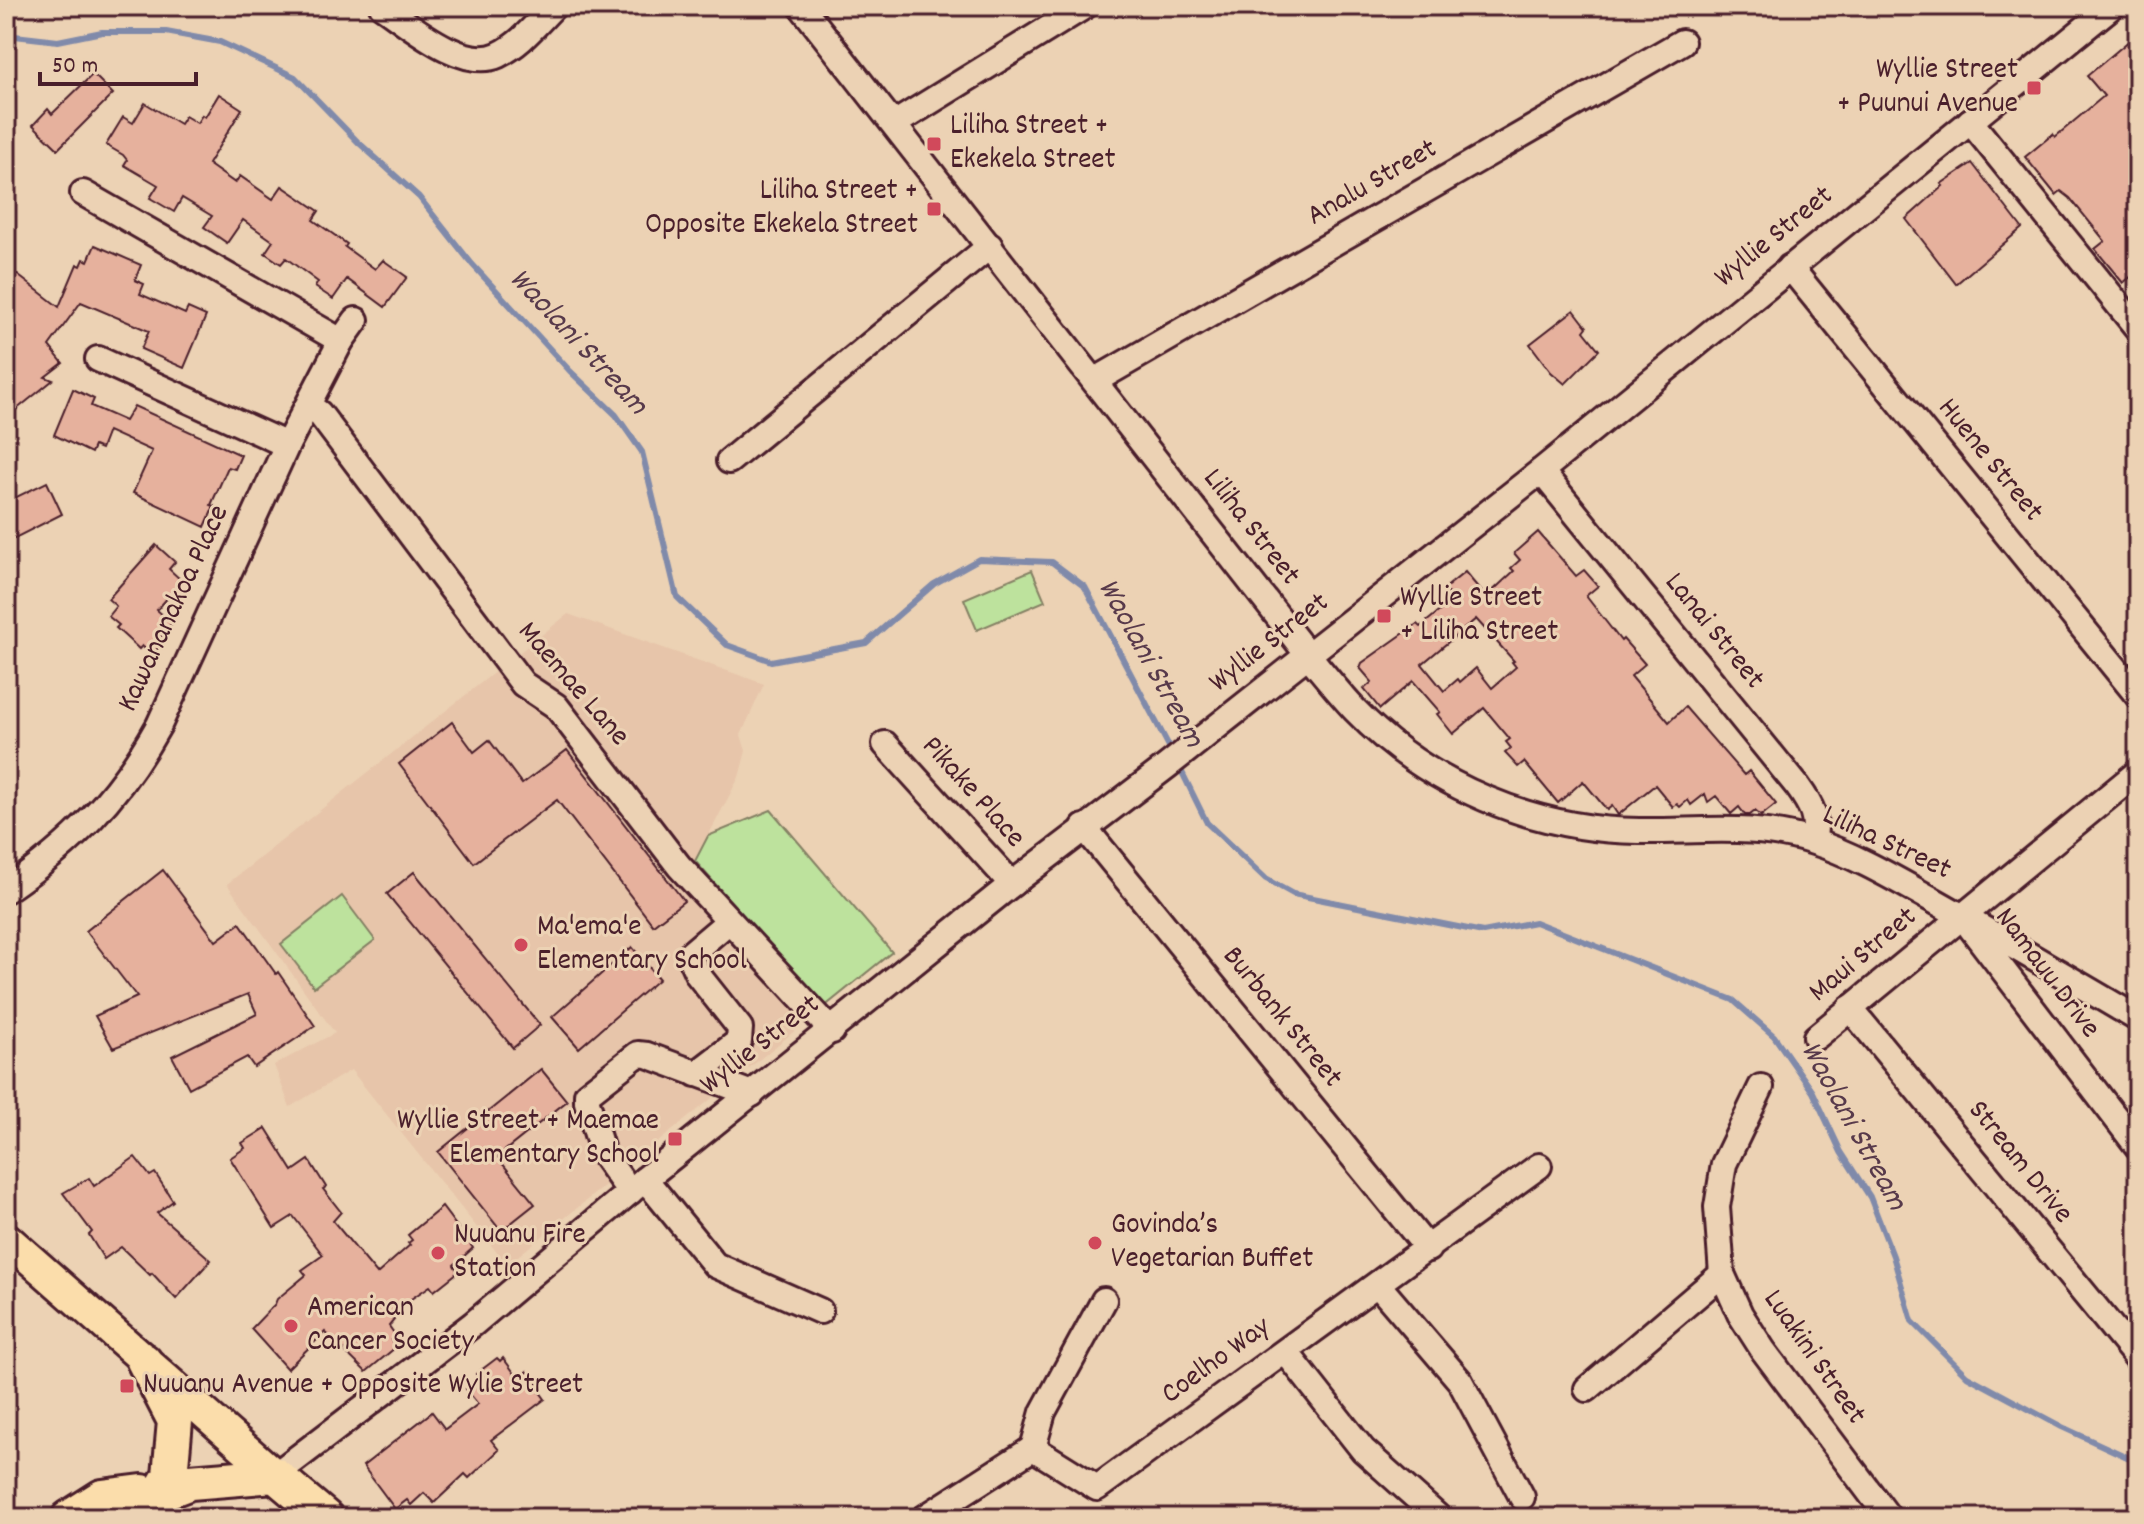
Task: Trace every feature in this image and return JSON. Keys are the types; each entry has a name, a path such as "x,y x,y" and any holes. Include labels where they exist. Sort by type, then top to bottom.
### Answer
{"highway":[{"path":"144,1361 175,1421 170,1476 156,1506"},
{"path":"113,1518 156,1506 190,1482 275,1475 326,1518"},
{"path":"69,1518 102,1497 135,1491 156,1506"}],"main road":[{"path":"10,1249 275,1475"}],"street":[{"path":"382,6 434,40 471,59 495,57 512,47 554,6"},
{"name":"Liliha Street","path":"801,6 1308,655 1356,711 1416,761 1451,783 1545,819 1607,830 1729,829 1813,841 1880,871 2138,1019"},
{"path":"894,124 1085,6"},
{"name":"Wyllie Street","path":"275,1475 473,1324 637,1186 1012,884 1541,471 2112,6"},
{"name":"Analu Street","path":"1096,380 1682,42"},
{"path":"1970,121 2138,329"},
{"path":"83,193 341,341"},
{"path":"729,461 990,246"},
{"name":"Huene Street","path":"1790,267 2138,696"},
{"name":"Kawananakoa Place","path":"6,890 80,832 125,779 144,751 159,725 287,445 341,341 356,320"},
{"path":"98,359 287,445"},
{"name":"Maemae Lane","path":"309,406 319,413 523,684 556,706 679,866 832,1031"},
{"name":"Lanai Street","path":"1541,471 1798,787 1815,814 1817,829 1813,841"},
{"name":"Pikake Place","path":"885,744 1012,884"},
{"name":"Maui Street","path":"1816,1037 2138,772"},
{"name":"Burbank Street","path":"1084,827 1428,1249"},
{"name":"Namauu Drive","path":"1962,916 2138,1147"},
{"path":"696,1074 739,1041 740,1028 698,975 689,955 728,922"},
{"name":"Stream Drive","path":"1850,1008 2138,1359"},
{"path":"752,1094 638,1054 587,1094 587,1102 603,1154 715,1265 820,1311"},
{"name":"Luakini Street","path":"1761,1087 1724,1164 1717,1207 1722,1274 1740,1314 1763,1350 1889,1518"},
{"name":"Coelho Way","path":"1033,1448 1097,1488 1539,1166"},
{"path":"1587,1389 1722,1274"},
{"path":"1378,1285 1460,1381 1522,1497"},
{"path":"924,1518 1033,1448 1043,1412 1104,1300"},
{"path":"1286,1352 1363,1450 1437,1516"}],"shaded area":[{"name":"Ma'ema'e Elementary School","path":"568,614 764,684 741,735 746,751 739,777 695,861 824,1007 507,1265 351,1070 290,1107 274,1065 335,1033 227,884"}],"green space":[{"path":"1032,570 1045,601 977,630 964,599"},
{"path":"771,810 892,952 824,1007 695,861 708,836"},
{"path":"342,896 375,940 314,987 281,944"}],"building":[{"path":"2130,40 2138,50 2138,271 2123,283 2095,249 2105,241 2070,198 2061,191 2056,195 2025,157 2053,134 2055,137 2104,96 2087,76"},
{"path":"93,74 113,94 58,149 33,125 48,109 52,114"},
{"path":"219,94 242,109 208,164 235,183 240,176 273,199 282,186 319,211 313,220 375,269 383,260 407,277 385,307 347,279 333,299 315,287 318,282 286,258 281,264 265,253 273,241 243,220 227,243 204,227 212,216 182,198 174,212 150,198 158,185 124,165 127,160 123,155 106,145 123,117 133,123 145,103 180,124 185,116 197,123 202,115 205,117"},
{"path":"1972,163 2022,228 1956,284 1906,219 1943,186 1941,184"},
{"path":"95,245 141,265 135,280 144,284 140,294 185,314 188,308 206,316 184,368 141,349 149,331 81,302 49,346 63,363 45,377 53,380 6,418 6,266 59,307 77,264 81,266 84,259 88,261"},
{"path":"1574,310 1587,327 1584,331 1599,350 1565,384 1551,372 1530,344"},
{"path":"73,389 94,399 91,406 125,421 134,406 241,455 235,469 228,467 205,527 133,493 152,451 108,431 101,449 94,446 91,453 54,435"},
{"path":"47,482 62,514 11,540 6,529 6,502"},
{"path":"1538,532 1576,576 1584,570 1598,586 1586,596 1621,641 1623,639 1645,664 1631,676 1669,722 1685,707 1744,775 1749,771 1776,804 1761,816 1755,811 1745,815 1739,807 1731,814 1716,796 1708,802 1705,794 1691,805 1688,800 1680,807 1677,804 1673,807 1655,785 1618,815 1612,806 1607,810 1583,781 1558,803 1524,762 1518,767 1505,753 1511,748 1506,742 1510,739 1484,708 1453,734 1437,714 1440,712 1413,681 1380,709 1364,689 1372,682 1360,668 1362,663 1417,624 1420,627 1453,600 1444,589 1465,572 1486,597 1514,571 1511,568 1520,560 1514,553","holes":["1476,619 1516,667 1492,688 1476,668 1444,691 1422,664"]},
{"path":"156,545 175,562 169,569 182,581 157,610 172,623 161,635 166,639 152,655 142,646 139,649 116,628 119,625 108,616 116,606 108,599"},
{"path":"452,722 474,752 489,740 522,784 567,750 684,901 653,925 557,800 474,863 399,764"},
{"path":"163,870 216,941 240,923 315,1026 254,1067 247,1057 189,1088 172,1056 257,1014 248,994 113,1048 95,1016 137,997 86,931"},
{"path":"414,872 540,1025 513,1048 387,894"},
{"path":"632,947 659,979 579,1048 552,1017"},
{"path":"541,1069 567,1101 497,1157 535,1204 501,1231 438,1152"},
{"path":"266,1128 293,1171 309,1160 326,1187 323,1189 341,1212 333,1221 377,1274 410,1245 408,1243 412,1240 408,1235 442,1207 473,1248 454,1265 458,1272 434,1291 430,1286 389,1314 394,1320 389,1326 396,1336 391,1340 396,1347 366,1372 325,1332 287,1369 251,1329 277,1299 306,1275 302,1270 323,1255 293,1216 274,1228 230,1158 245,1148 242,1143"},
{"path":"135,1157 150,1176 155,1173 173,1201 157,1213 211,1260 176,1299 152,1273 150,1275 121,1247 104,1259 89,1235 92,1232 63,1193 89,1178 94,1186"},
{"path":"497,1358 500,1361 503,1358 519,1379 527,1371 545,1399 491,1440 499,1450 469,1478 465,1474 434,1503 424,1493 411,1505 407,1500 395,1509 363,1466 432,1412 445,1429 478,1404 466,1389 479,1379 476,1374"}],"waterway":[{"name":"Waolani Stream","path":"6,35 58,41 102,32 166,32 220,42 295,77 358,142 419,197 472,264 570,371 616,415 642,452 677,597 727,645 771,661 866,643 934,584 979,559 1052,562 1085,587 1173,754"},
{"name":"Waolani Stream","path":"1178,764 1207,823 1266,879 1293,894 1483,932 1535,922 1733,1000 1774,1036 1813,1092 1841,1152 1870,1197 1893,1256 1912,1321 1967,1376 2062,1427 2138,1462"}],"place":[{"name":"Wyllie Street + Puunui Avenue","path":"2034,88"},
{"name":"Liliha Street + Ekekela Street","path":"934,144"},
{"name":"Liliha Street + Opposite Ekekela Street","path":"934,209"},
{"name":"Wyllie Street + Liliha Street","path":"1384,616"},
{"name":"Ma'ema'e Elementary School","path":"521,945"},
{"name":"Wyllie Street + Maemae Elementary School","path":"675,1139"},
{"name":"Govinda’s Vegetarian Buffet","path":"1095,1243"},
{"name":"Nuuanu Fire Station","path":"438,1253"},
{"name":"American Cancer Society","path":"291,1326"},
{"name":"Nuuanu Avenue + Opposite Wylie Street","path":"127,1386"}]}
